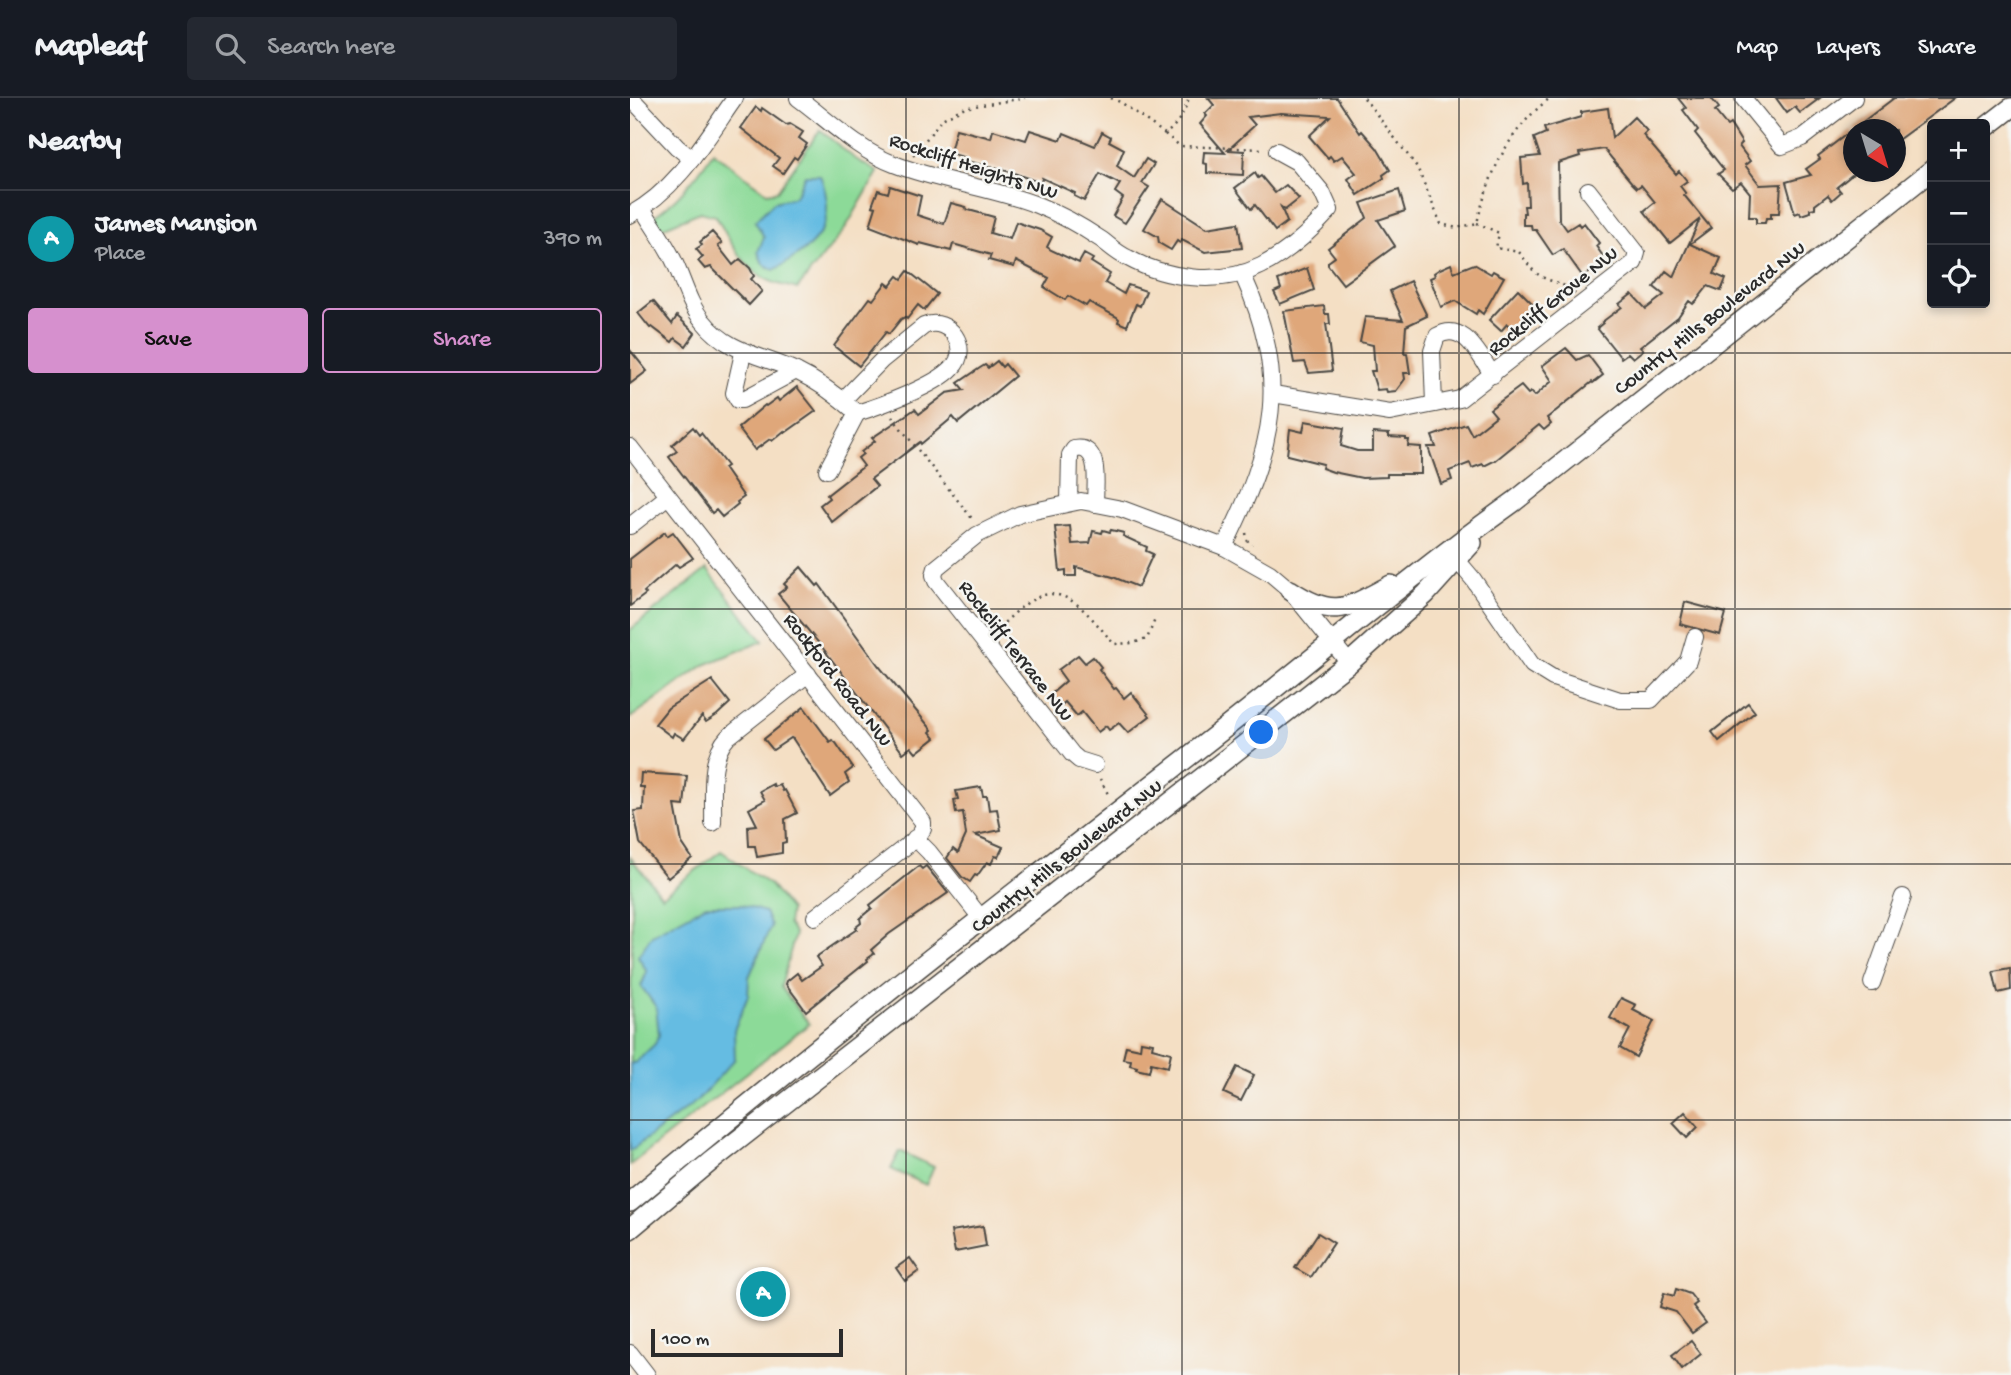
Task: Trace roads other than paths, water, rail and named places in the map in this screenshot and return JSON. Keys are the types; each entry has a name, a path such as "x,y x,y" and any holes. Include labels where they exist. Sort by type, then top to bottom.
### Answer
{"main road":[{"path":"1990,124 2011,108"},
{"name":"Country Hills Boulevard NW","path":"630,1202 981,918 1443,558 1927,174"},
{"path":"1290,590 1307,601 1332,610 1359,602 1443,558"},
{"name":"Country Hills Boulevard NW","path":"630,1229 721,1154 1349,663 1426,594 1443,558"},
{"path":"630,1190 686,1155"}],"street":[{"path":"631,98 677,147 692,159"},
{"path":"735,98 692,159 665,191 636,212 673,260 703,321 721,338 743,353 796,371 858,412"},
{"name":"Rockcliff Heights NW","path":"798,98 871,153 905,168 1034,204 1068,219 1144,267 1165,273 1207,278 1242,273 1261,266 1314,228 1330,210 1322,192 1297,162 1277,151"},
{"path":"1743,98 1782,146 1802,138 1854,98"},
{"name":"Rockcliff Grove NW","path":"1273,394 1390,413 1460,398 1634,263 1637,253 1588,190"},
{"path":"1224,547 1260,463 1271,416 1273,394 1272,370 1258,308 1242,273"},
{"path":"827,470 858,412 883,405 936,380 956,365 960,357 960,345 948,328 932,323 925,326 882,360 843,400"},
{"name":"Rockcliff Grove NW","path":"1434,404 1432,351 1437,336 1444,332 1455,331 1464,335 1493,374"},
{"path":"743,353 734,393 738,400 796,371"},
{"name":"Rockford Road NW","path":"630,447 921,818 923,829 915,838"},
{"path":"1069,502 1070,455 1074,449 1082,448 1089,450 1094,459 1095,503"},
{"path":"630,526 668,496"},
{"name":"Rockcliff Terrace NW","path":"1095,765 1079,760 1072,754 934,575 936,568 983,532 1020,514 1069,502 1095,503 1122,509 1224,547 1270,573 1290,590 1349,663"},
{"path":"1443,558 1473,579 1532,665 1553,678 1620,700 1651,700 1688,660 1695,637"},
{"path":"713,823 715,757 719,746 808,674"},
{"path":"815,917 915,838 981,918"},
{"path":"1872,983 1902,897"},
{"path":"630,1353 647,1375"}],"water":[{"path":"805,175 820,175 827,208 825,221 812,243 774,270 763,264 758,252 764,237 755,221 774,202 795,197"},
{"path":"706,905 742,905 765,912 771,926 749,977 748,996 734,1030 735,1059 698,1100 630,1151 630,1064 636,1062 655,1044 659,1035 656,1007 641,986 647,972 638,956 652,935"}],"place":[{"name":"James Mansion","path":"763,1294"}]}
